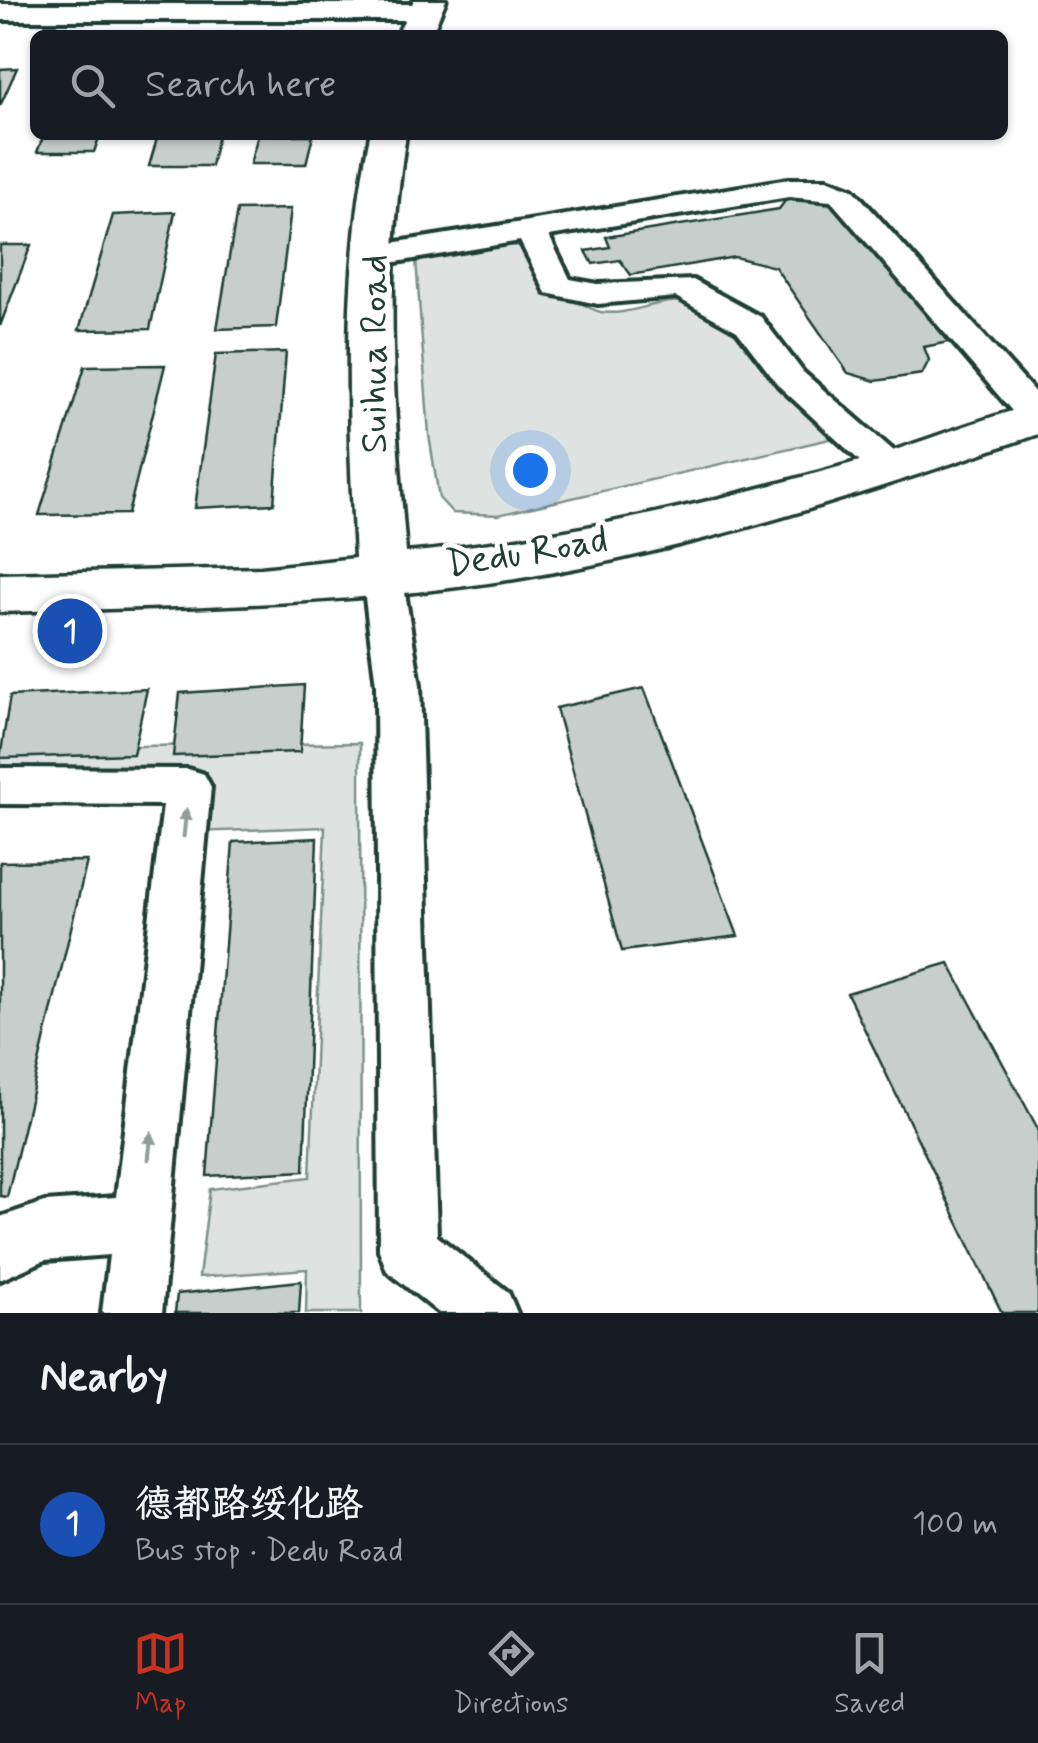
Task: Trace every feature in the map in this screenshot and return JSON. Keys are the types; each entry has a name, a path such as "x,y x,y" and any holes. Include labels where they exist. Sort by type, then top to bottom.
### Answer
{"street":[{"path":"0,12 422,16"},
{"name":"Suihua Road","path":"382,574 368,360 373,256 387,140"},
{"path":"373,256 789,188 827,188 842,196 1038,418"},
{"path":"531,231 558,286 598,294 682,287 748,324 791,378 890,468"},
{"name":"Dedu Road","path":"0,592 260,586 538,556 682,526 890,468 1038,418"},
{"path":"382,574 398,684 408,1250 486,1313"},
{"path":"0,786 188,787 132,1313"},
{"path":"0,1251 5,1244 40,1231 141,1226"}],"shaded area":[{"path":"505,245 523,246 552,296 566,297 594,310 622,312 676,301 703,308 768,359 843,436 498,515 453,513 439,498 429,435 416,259"},
{"path":"360,743 361,1313 306,1313 307,1269 199,1277 210,1189 310,1177 325,827 193,832 196,780 0,775 0,748"}],"building":[{"path":"17,68 0,106 0,69"},
{"path":"42,140 98,140 94,152 37,152"},
{"path":"157,140 217,140 211,166 149,166"},
{"path":"257,140 312,140 306,164 250,164"},
{"path":"800,196 834,201 954,341 924,347 929,360 922,374 875,381 848,373 775,267 735,257 631,275 620,260 593,264 586,251 610,247 606,237 779,209 785,201"},
{"path":"291,209 276,327 217,329 237,210"},
{"path":"175,212 150,329 79,330 113,215"},
{"path":"0,245 31,245 0,326"},
{"path":"286,352 274,504 195,508 216,354"},
{"path":"165,365 128,514 39,515 85,366"},
{"path":"304,685 300,752 173,756 180,693"},
{"path":"644,688 738,936 622,951 556,708"},
{"path":"147,689 133,754 0,758 10,696"},
{"path":"317,838 304,1171 207,1176 233,842"},
{"path":"87,861 7,1197 0,1196 0,862"},
{"path":"949,963 1038,1129 1038,1313 1002,1313 847,993"},
{"path":"301,1281 299,1313 175,1313 177,1294"}],"place":[{"name":"德都路绥化路","path":"70,631"}]}
